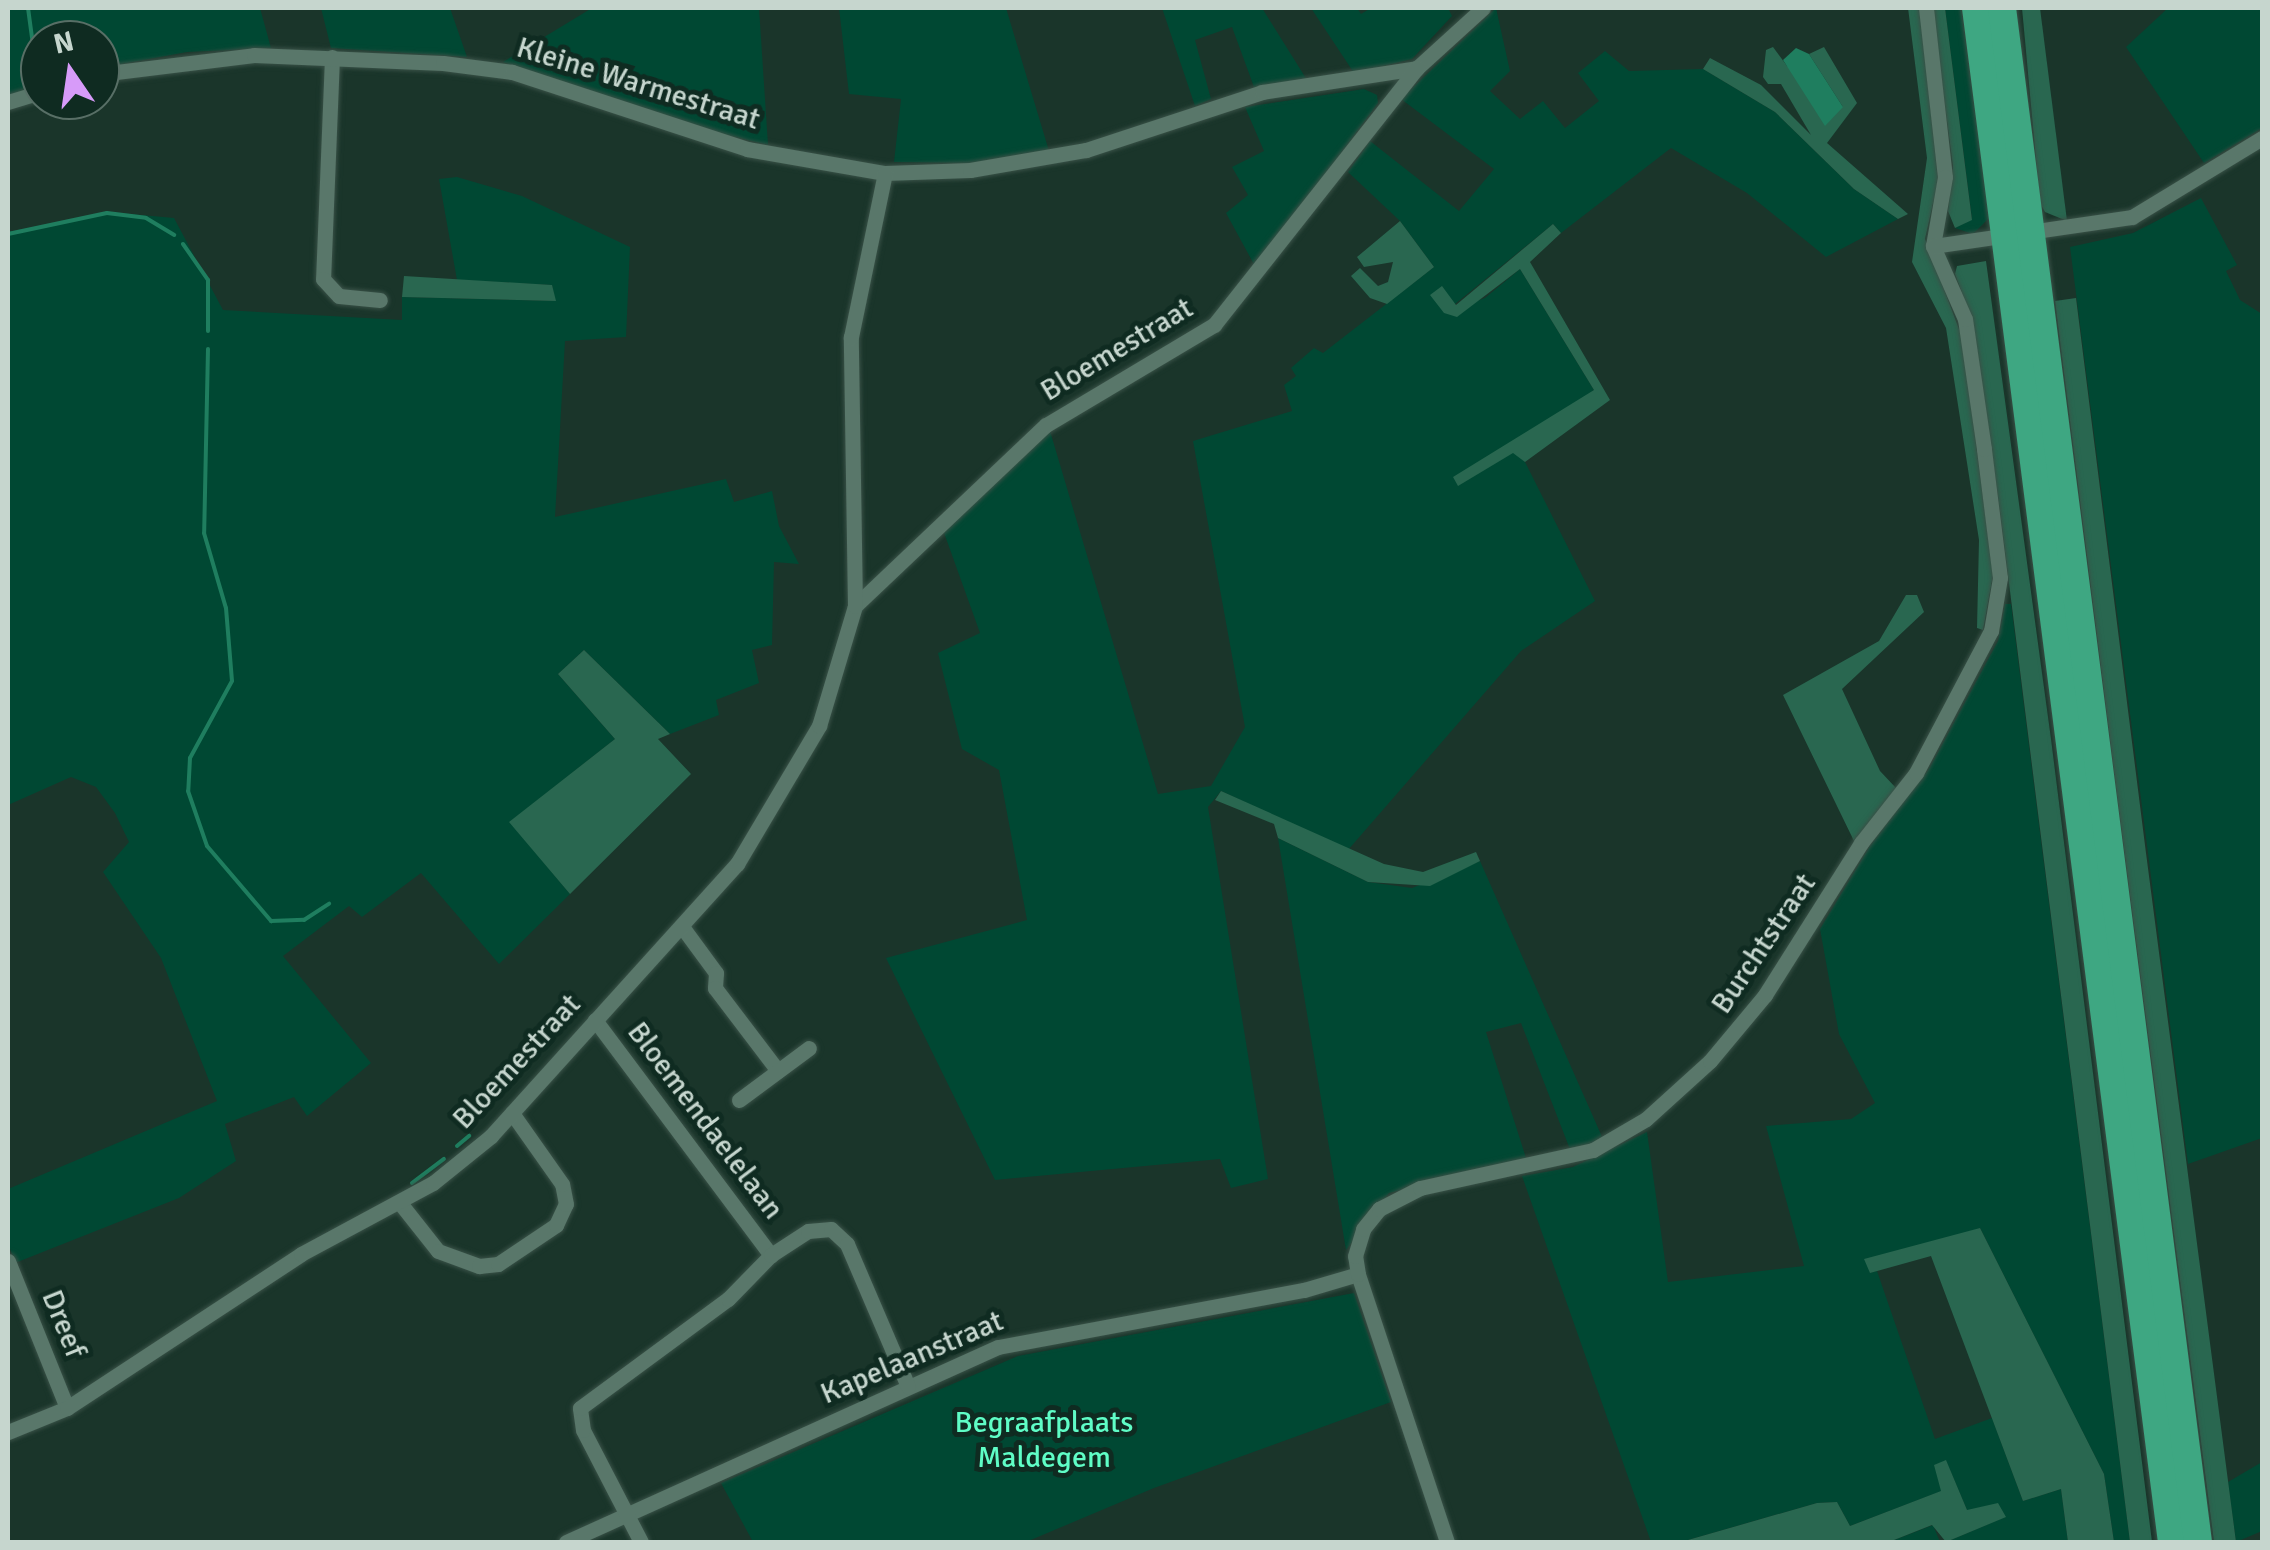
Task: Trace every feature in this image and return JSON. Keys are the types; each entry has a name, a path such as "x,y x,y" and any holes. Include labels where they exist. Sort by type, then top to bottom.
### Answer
{"highway":[{"path":"1976,8 2172,1542"},
{"path":"2002,8 2198,1542"}],"street":[{"path":"1417,68 1463,13 1483,8"},
{"path":"1926,8 1945,166 1933,246 2132,217 2262,138"},
{"name":"Kleine Warmestraat","path":"120,71 254,54 512,72 696,137 885,173 1015,165 1086,150 1262,92 1417,68"},
{"path":"332,57 323,279 339,296 380,300"},
{"name":"Bloemestraat","path":"855,606 1046,425 1214,325 1417,68"},
{"name":"Bloemestraat","path":"8,1432 67,1408 301,1254 400,1203 512,1113 737,864 791,779 819,726 855,606 852,337 885,173"},
{"name":"Burchtstraat","path":"1447,1542 1358,1274 1354,1256 1364,1229 1399,1196 1593,1150 1646,1118 1710,1061 1796,951 1940,731 1991,631 2000,578 1965,320 1933,246"},
{"path":"683,928 716,973 715,988 778,1071"},
{"name":"Bloemendaelelaan","path":"595,1020 770,1255"},
{"path":"740,1100 809,1048"},
{"path":"400,1203 438,1251 479,1266 498,1264 556,1225 566,1204 562,1184 512,1113"},
{"name":"Bloemendaelelaan","path":"626,1513 583,1430 580,1408 728,1299 770,1255 808,1231 840,1234 908,1386"},
{"name":"Dreef","path":"8,1261 67,1408"},
{"name":"Kapelaanstraat","path":"566,1542 908,1386 1035,1338 1304,1290 1358,1274"},
{"path":"626,1513 641,1542"}],"green space":[{"path":"8,8 260,8 271,48 187,52 120,64 120,20 20,20 20,92 8,95"},
{"path":"321,8 450,8 467,57 331,48"},
{"path":"592,8 759,8 768,145 690,126 503,62"},
{"path":"839,8 1006,8 1049,151 975,163 894,162 901,99 849,94"},
{"path":"1162,8 1262,8 1307,80 1254,87 1232,27 1195,40 1211,99 1195,106"},
{"path":"1311,8 1357,8 1361,14 1371,8 1448,8 1452,16 1412,59 1354,73"},
{"path":"1496,8 1510,71 1490,91 1520,119 1543,101 1565,128 1599,101 1578,73 1605,51 1629,71 1703,69 1775,112 1854,189 1898,219 1826,257 1747,193 1671,148 1561,233 1553,224 1444,313 1485,298 1520,269 1594,390 1491,465 1514,452 1525,462 1595,601 1521,651 1348,850 1221,791 1208,807 1268,1179 1231,1188 1220,1159 995,1180 886,958 1027,920 999,770 962,749 938,653 980,633 943,530 1050,431 1158,794 1211,786 1245,727 1193,441 1292,411 1284,385 1296,376 1291,368 1314,348 1323,353 1434,267 1400,221 1348,172 1370,141 1459,211 1494,169 1401,99"},
{"path":"1945,8 1961,8 1989,218 1973,234 1955,228 1972,219"},
{"path":"2168,8 2262,8 2262,128 2204,163 2126,47"},
{"path":"1364,89 1377,95 1378,103 1256,268 1226,213 1248,195 1232,167 1264,151 1245,107"},
{"path":"457,177 522,196 630,247 626,337 565,341 555,517 726,479 734,502 772,491 779,526 799,564 774,562 772,645 752,650 759,683 716,700 719,715 670,734 584,650 558,674 615,739 510,822 570,894 499,964 421,873 362,917 349,906 283,956 371,1063 307,1116 294,1097 225,1124 236,1161 179,1198 15,1263 8,1243 8,1189 217,1101 161,958 103,872 129,842 115,813 96,787 71,777 8,805 8,232 109,212 174,218 223,310 402,320 402,297 555,301 552,285 457,280 439,179"},
{"path":"2201,198 2237,265 2226,271 2240,300 2262,314 2262,1138 2188,1164 2070,247 2133,233"},
{"path":"2005,604 2011,604 2130,1542 2114,1542 2104,1474 1980,1228 1870,1273 1877,1271 1935,1439 1992,1418 2023,1501 2061,1489 2068,1542 1946,1542 2005,1517 1967,1510 1946,1461 1942,1491 1850,1526 1837,1502 1817,1503 1681,1542 1651,1542 1522,1176 1573,1167 1647,1132 1668,1282 1804,1266 1766,1126 1851,1119 1875,1103 1839,1034 1820,929 1870,846 1929,769 1998,641"},
{"path":"1278,838 1368,882 1412,888 1480,861 1603,1139 1571,1152 1521,1023 1486,1032 1526,1158 1389,1193 1346,1250"},
{"name":"Begraafplaats Maldegem","path":"1354,1293 1391,1402 1154,1488 1026,1542 753,1542 721,1483 1018,1356"},
{"path":"2262,1462 2262,1531 2236,1542 2228,1482"},
{"path":"1933,1525 1940,1542 1889,1542"}],"shaded area":[{"path":"1908,8 1920,8 1938,181 1925,239 1962,337 1993,575 1983,630 1977,628 1979,540 1946,328 1912,262 1927,158"},
{"path":"1932,8 1945,8 1972,220 1955,228 1948,211 1953,166"},
{"path":"2022,8 2040,8 2067,221 2045,212 2040,203"},
{"path":"1773,47 1787,66 1843,107 1809,54 1824,47 1857,103 1827,143 1908,214 1898,219 1854,189 1775,112 1703,69 1710,58 1761,85 1811,135 1781,84 1768,84 1763,77 1766,50"},
{"path":"1796,48 1809,54 1843,107 1825,126 1783,60"},
{"path":"1400,221 1434,267 1387,304 1370,298 1351,276 1360,268 1378,286 1388,282 1393,262 1364,267 1357,257"},
{"path":"1553,224 1561,233 1530,262 1610,400 1525,462 1513,453 1458,486 1453,477 1594,390 1520,269 1457,317 1444,313 1430,295 1442,286 1456,305"},
{"path":"1986,261 2051,739 2152,1542 2130,1542 1998,496 1973,322 1955,274 1957,266"},
{"path":"404,276 552,285 556,301 402,297"},
{"path":"2076,298 2236,1542 2214,1542 2116,787 2055,301"},
{"path":"1906,595 1917,595 1924,612 1842,689 1880,771 1896,788 1854,841 1783,695 1879,641"},
{"path":"584,650 670,734 658,739 691,774 570,894 509,822 615,739 558,674"},
{"path":"1221,791 1384,864 1423,872 1476,852 1480,861 1430,886 1368,882 1278,838 1274,824 1215,800"},
{"path":"1980,1228 2104,1474 2114,1542 2068,1542 2061,1489 2023,1501 1931,1256 1870,1273 1864,1259"},
{"path":"1946,1460 1967,1510 1998,1503 2006,1517 1946,1542 1932,1525 1889,1542 1681,1542 1817,1503 1837,1502 1850,1526 1941,1491 1934,1465"}],"waterway":[{"path":"28,8 30,20"},
{"path":"8,234 107,213 146,218 174,235"},
{"path":"183,244 208,280 208,331"},
{"path":"208,349 204,533 226,608 232,681 190,758 188,791 207,846 271,921 304,920 329,904"},
{"path":"457,1146 469,1136"},
{"path":"412,1183 444,1159"}]}
